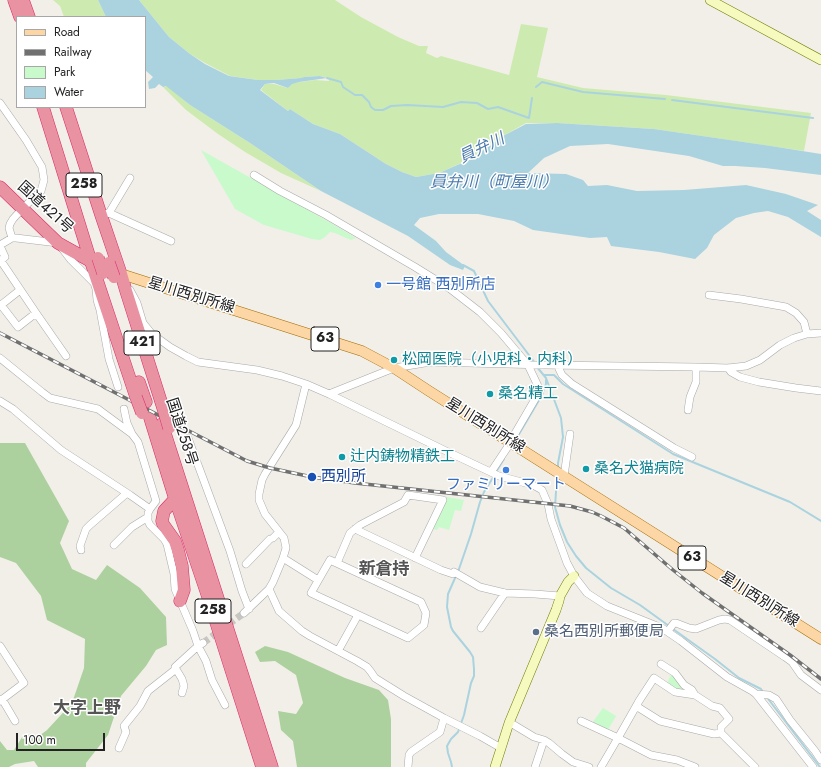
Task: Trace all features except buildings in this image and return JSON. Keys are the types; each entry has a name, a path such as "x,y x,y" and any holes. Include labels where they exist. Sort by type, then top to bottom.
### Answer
{"highway":[{"path":"14,0 20,16"},
{"path":"23,0 29,16"},
{"path":"43,108 88,250 106,268"},
{"name":"国道258号","path":"50,108 106,268"},
{"name":"国道258号","path":"59,108 149,408 167,456 272,767"},
{"path":"66,108 105,214 106,268"},
{"name":"国道421号","path":"0,187 58,243 106,268"},
{"name":"421","path":"106,268 103,295 149,408"},
{"name":"国道258号","path":"149,408 165,426 167,456 175,499 262,767"},
{"path":"175,499 164,511 162,521 175,541 182,566 184,590 180,602"}],"main road":[{"name":"星川西別所線","path":"106,268 362,351 394,368 714,572 821,638"}],"street":[{"path":"710,0 821,60"},
{"path":"0,103 26,140 42,167 44,180 41,191 22,209 10,224 9,228 12,238"},
{"path":"254,175 280,191 326,215 449,288 480,312 501,333 528,365 538,386 538,394 512,443 491,472"},
{"path":"130,178 105,214 171,241"},
{"path":"66,356 0,261 5,257 0,245 12,238 58,243 71,260 94,284 109,359 118,387"},
{"path":"106,268 137,303 143,323 152,334 186,356 198,362 257,370 306,384 498,476 533,485 542,490 567,563 574,576 587,593 606,606 668,631 722,673 758,694 813,767"},
{"path":"20,290 1,305 18,327 36,313"},
{"path":"709,295 786,307 796,313 804,322 807,334"},
{"path":"329,394 394,368 431,362 559,366 728,368 746,366 760,360 780,345 794,338 807,334 821,333"},
{"path":"0,358 50,398 98,409 132,434"},
{"path":"559,366 562,375 572,384 674,448 692,457"},
{"path":"688,410 690,397 696,382 696,367"},
{"path":"728,368 731,372 740,377 759,382 796,388 821,390"},
{"path":"188,438 230,551 242,591 246,611 269,589 274,582 286,548 284,538 265,514 261,506 259,500 260,487 265,474 296,425 306,384"},
{"path":"0,401 13,409 61,450 150,509"},
{"path":"124,409 127,423 138,442 156,501 148,513 150,525 167,544 174,574 175,589 200,645 212,680 225,706"},
{"path":"564,476 570,434"},
{"path":"81,550 80,546 86,529 127,493"},
{"path":"337,563 350,533 404,502 408,495 443,500 415,558"},
{"path":"114,545 132,527 148,517"},
{"path":"355,529 441,570 456,573 480,587 505,593 560,596"},
{"path":"246,564 270,539 279,532"},
{"path":"283,558 318,580"},
{"path":"330,560 421,602 426,613 424,625 408,638 311,593 318,580 330,560"},
{"path":"494,767 508,723 556,610 560,596 568,582 574,576"},
{"path":"269,589 279,611 302,631 357,661 367,668 375,678 456,725 501,748"},
{"path":"481,628 505,593"},
{"path":"338,651 358,615"},
{"path":"668,631 674,623 696,629 719,620 730,620 792,662 801,675 821,690"},
{"path":"120,748 126,732 124,726 140,706 148,691 176,670 175,667 200,645"},
{"path":"0,646 24,683 1,700 15,721"},
{"path":"661,664 676,673 684,685 692,690 695,696"},
{"path":"176,670 182,679 184,686 182,693"},
{"path":"601,767 654,678 674,692 695,696 712,706 720,708 729,719 721,727 721,733 755,767"},
{"path":"758,694 769,695 776,699 790,720 818,753 821,760"},
{"path":"636,706 660,721 714,734 721,733"},
{"path":"408,767 409,755 411,752 440,732 444,718"},
{"path":"581,721 651,755 677,760 695,767"},
{"path":"508,723 534,737 544,740 573,762 589,767"},
{"path":"536,767 544,740"},
{"path":"672,767 677,760"}],"green space":[{"path":"53,0 98,0 106,16 64,16 60,6"},
{"path":"139,0 335,0 361,17 398,37 419,46 428,46 426,53 437,58 441,56 509,75 521,24 548,28 537,77 583,88 666,95 811,113 804,151 654,129 557,123 526,123 503,136 472,158 439,173 416,177 386,164 340,134 313,124 290,109 288,111 261,90 265,84 274,84 288,88 292,83 315,80 329,81 328,78 320,76 277,80 258,80 230,76 190,54 169,37"},
{"path":"167,86 190,105 321,191 281,173 218,134 186,110 163,87"},
{"path":"201,150 356,238 351,240 330,232 320,240 312,239 264,225 235,209"},
{"path":"0,443 25,443 69,521 60,543 72,569 96,580 107,565 140,588 166,617 167,645 156,650 146,666 121,696 108,735 86,763 86,767 38,767 34,761 15,764 9,767 0,767 0,741 7,750 14,750 24,734 39,736 47,730 72,703 84,668 85,639 47,620 41,596 16,563 0,557"},
{"path":"447,497 464,500 461,511 455,510 449,530 439,527 437,530 430,528"},
{"path":"265,646 288,652 345,678 379,690 388,700 391,719 391,767 297,767 293,741 281,730 278,711 296,714 303,703 296,675 275,661 260,662 255,652"},
{"path":"672,673 689,691 676,689 667,683"},
{"path":"603,708 616,716 608,730 592,723"}],"water":[{"name":"員弁川（町屋川）","path":"98,0 139,0 169,37 205,64 229,76 258,80 277,80 320,76 327,78 299,82 292,84 288,88 274,83 265,84 260,90 288,111 290,109 313,124 340,134 386,164 416,177 439,173 471,159 503,136 526,124 557,123 654,129 821,154 821,175 765,168 723,166 689,156 608,144 570,146 544,158 528,173 566,174 583,180 588,186 607,185 637,191 684,190 746,185 786,194 818,205 807,211 821,220 821,237 788,217 768,211 754,213 736,218 714,235 707,248 695,259 659,252 611,246 607,237 590,238 533,230 514,221 478,214 439,214 420,218 414,225 436,241 446,252 465,266 463,270 450,265 408,236 321,191 190,105 166,86 163,87 159,84 155,88 149,89 148,82 153,77 146,71 146,16 106,16"}],"waterway":[{"path":"327,78 341,82 343,87 355,95 362,95 375,110 383,110 391,106 407,105 443,107 461,102 477,103 488,109 498,107 529,118 532,98"},
{"path":"536,87 542,82 583,92 665,99"},
{"path":"672,100 813,118"},
{"path":"463,265 474,271 488,301 535,363"},
{"path":"537,367 546,378 561,418 563,437 558,468"},
{"path":"544,375 554,375 563,384 673,454 790,502 821,521"},
{"path":"515,441 542,395 546,380"},
{"path":"496,472 504,459"},
{"path":"452,767 447,746 458,732 464,715 474,676 474,669 473,657 451,627 447,607 448,594 459,569 480,502 484,492 494,476"},
{"path":"557,476 555,507 567,542 576,556 586,568 611,588 640,605 669,626"},
{"path":"673,629 739,678 761,689 763,693"},
{"path":"766,696 820,767"}],"tunnel":[{"path":"203,643 244,613"}],"railway":[{"path":"0,333 247,461 270,468 312,477 355,483 570,506 592,512 624,528 702,593 790,655 821,679"}],"place":[{"name":"一号館 西別所店","path":"378,285"},
{"name":"松岡医院（小児科・内科）","path":"394,360"},
{"name":"桑名精工","path":"490,394"},
{"name":"辻内鋳物精鉄工","path":"342,457"},
{"name":"桑名犬猫病院","path":"586,469"},
{"name":"ファミリーマート","path":"506,470"},
{"name":"西別所","path":"312,477"},
{"name":"桑名西別所郵便局","path":"536,632"}],"district":[{"name":"新倉持","path":"384,570"},
{"name":"大字上野","path":"87,709"}],"water label":[{"name":"員弁川","path":"482,149"}]}
